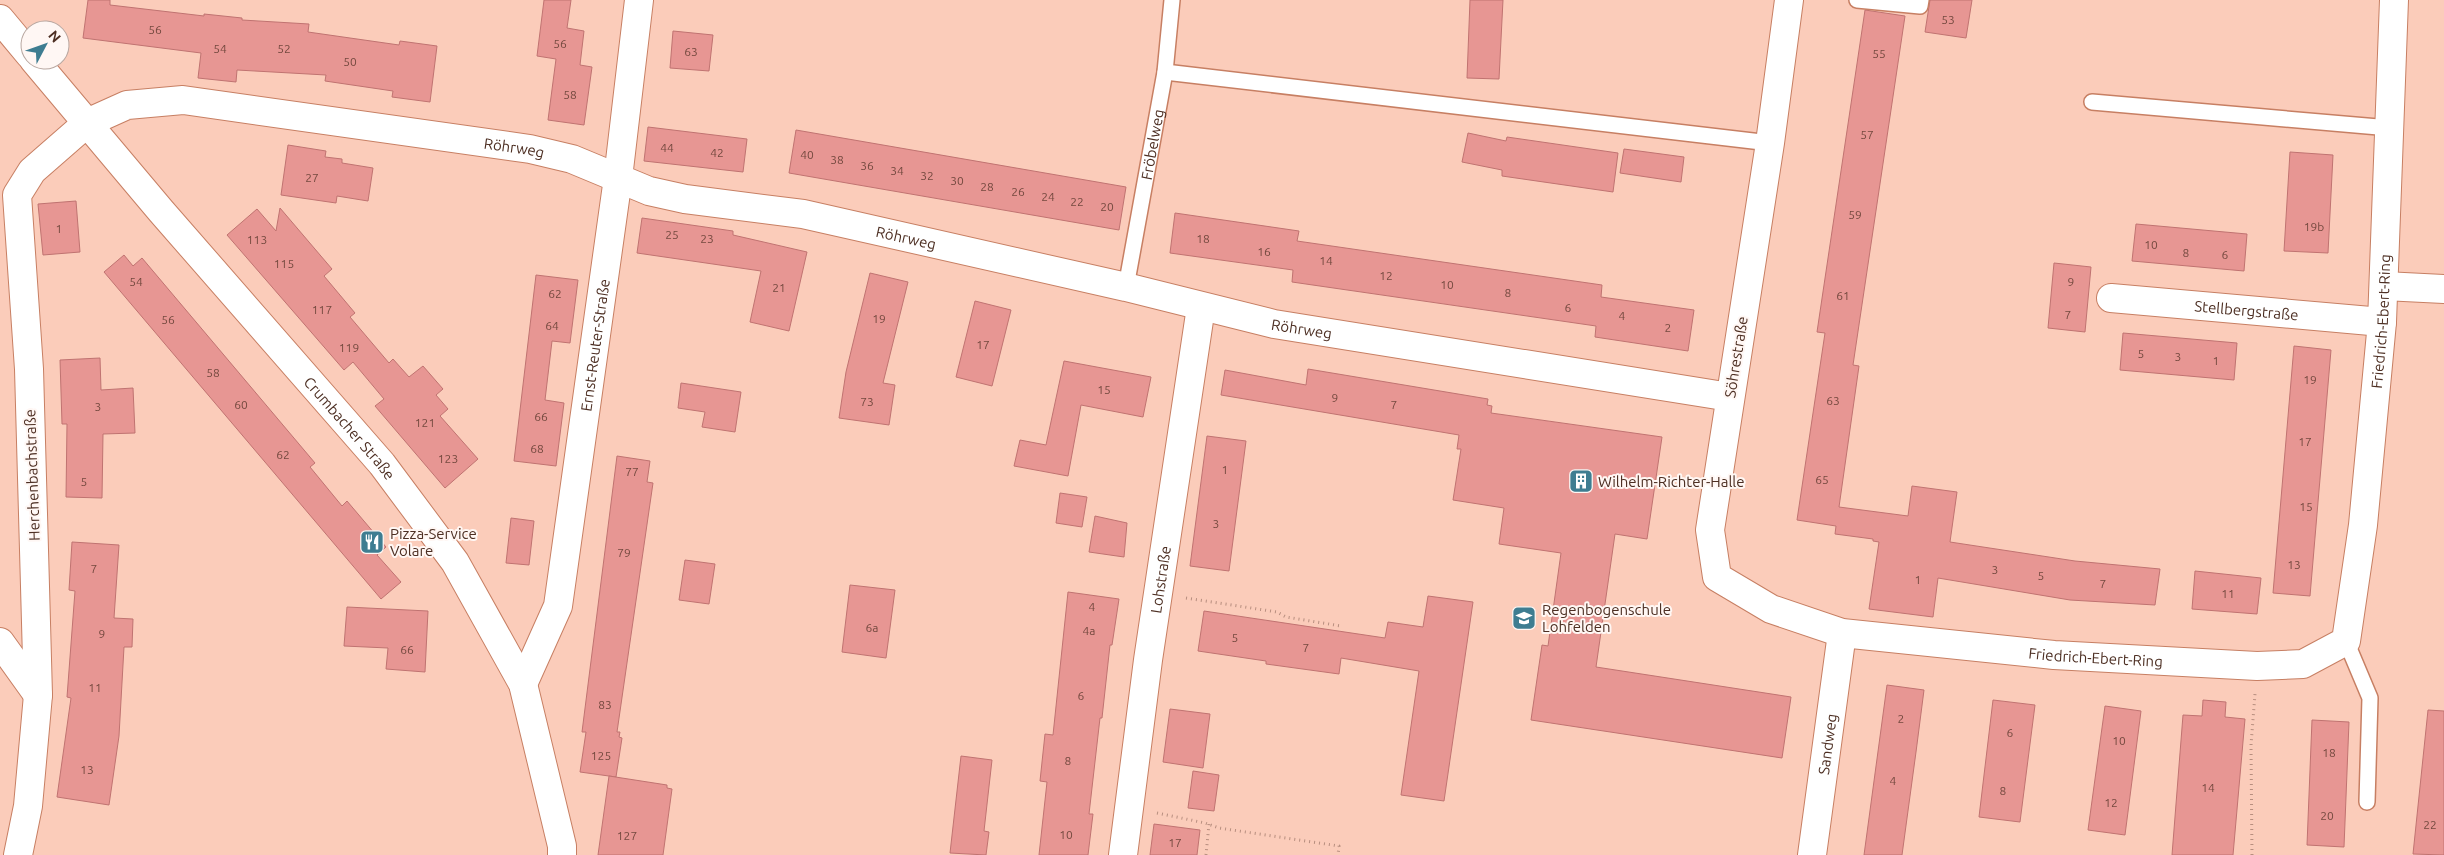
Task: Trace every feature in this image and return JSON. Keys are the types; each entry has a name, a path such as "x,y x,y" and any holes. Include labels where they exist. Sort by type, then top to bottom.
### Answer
{"street":[{"name":"Ernst-Reuter-Straße","path":"523,684 558,606 618,178 639,0"},
{"name":"Söhrestraße","path":"1789,0 1770,143 1710,530 1717,577 1771,610 1842,633"},
{"name":"Friedrich-Ebert-Ring","path":"1842,633 2054,655 2257,666 2303,664 2346,641 2363,525 2382,322 2394,0"},
{"path":"0,19 20,43"},
{"name":"Crumbacher Straße","path":"42,70 382,464 455,562 523,684 562,846 562,855"},
{"name":"Röhrweg","path":"86,123 127,105 182,100 530,149 572,159 649,191 685,199 804,214 1126,287 1274,324 1730,397"},
{"name":"Herchenbachstraße","path":"18,855 28,806 38,695 29,369 17,195 32,171 86,123"},
{"path":"2384,286 2444,289"},
{"name":"Stellbergstraße","path":"2111,298 2382,322"},
{"name":"Lohstraße","path":"1123,855 1158,594 1201,307"},
{"name":"Sandweg","path":"1812,855 1842,633"},
{"path":"0,642 38,695"}],"lane":[{"name":"Fröbelweg","path":"1126,287 1165,72 1172,0"},
{"path":"1857,0 1920,6 1921,0"},
{"path":"1165,72 1770,143"},
{"path":"2092,102 2390,128"},
{"path":"2346,641 2370,698 2368,802"}],"path":[{"path":"1158,594 1277,612 1286,617 1341,626"},
{"path":"2252,855 2251,744 2257,666"},
{"path":"1129,809 1209,824 1219,828 1339,846 1338,855"},
{"path":"1206,855 1209,824"}],"building":[{"path":"88,0 110,0 110,5 204,16 204,14 242,18 242,20 309,24 308,32 399,45 400,41 437,46 430,102 392,97 393,91 325,81 326,75 237,70 236,82 198,78 201,53 83,38"},
{"path":"544,0 571,0 567,28 584,31 580,65 592,67 584,125 548,120 556,59 537,56"},
{"path":"1470,0 1503,0 1499,79 1467,78"},
{"path":"1930,0 1972,0 1966,38 1925,32"},
{"path":"1865,10 1905,16 1853,365 1859,366 1839,507 1908,516 1912,486 1957,492 1950,542 2075,561 2160,569 2155,605 2070,600 1938,578 1933,617 1869,609 1879,542 1873,541 1873,539 1835,534 1836,526 1797,520 1825,333 1817,332"},
{"path":"673,31 713,35 709,71 670,68"},
{"path":"648,127 747,139 743,172 644,161"},
{"path":"796,130 1126,187 1119,230 789,173"},
{"path":"1468,133 1506,141 1507,137 1618,153 1613,192 1502,176 1502,170 1462,162"},
{"path":"288,145 326,151 325,157 342,159 342,163 373,168 368,201 337,196 336,203 281,195"},
{"path":"1624,149 1684,157 1681,182 1620,173"},
{"path":"2290,152 2333,155 2328,253 2284,251"},
{"path":"76,201 80,252 43,255 38,204"},
{"path":"280,208 332,269 324,276 355,313 350,317 389,363 393,359 409,377 423,366 443,389 436,395 448,409 440,416 478,459 445,488 375,406 384,399 353,362 344,370 227,235 257,209 276,231"},
{"path":"1175,213 1299,231 1297,241 1602,285 1601,297 1694,310 1688,351 1595,337 1596,326 1292,282 1293,270 1170,253"},
{"path":"642,218 733,231 733,235 807,252 789,331 750,322 761,271 637,253"},
{"path":"2136,224 2247,234 2244,271 2132,261"},
{"path":"124,255 133,266 142,258 315,463 310,467 342,506 347,501 386,547 377,555 401,582 381,599 104,272"},
{"path":"2054,263 2091,267 2085,332 2048,328"},
{"path":"870,273 908,282 883,383 895,385 889,425 839,418 846,372"},
{"path":"536,275 578,280 570,343 552,341 545,400 564,403 556,466 514,461"},
{"path":"975,301 1011,310 992,386 956,377"},
{"path":"2123,333 2237,343 2234,380 2120,370"},
{"path":"2294,346 2331,350 2310,596 2273,593"},
{"path":"100,358 101,390 133,388 135,433 103,434 102,498 66,497 67,424 62,424 60,360"},
{"path":"1064,361 1151,377 1143,417 1081,405 1068,476 1014,466 1020,440 1046,445"},
{"path":"1308,369 1488,399 1487,405 1492,406 1491,413 1662,437 1647,539 1615,534 1596,667 1791,697 1782,758 1531,720 1542,645 1548,646 1561,553 1499,544 1504,508 1453,500 1461,449 1457,449 1459,435 1221,395 1225,370 1306,385"},
{"path":"681,383 741,392 735,432 702,427 705,412 678,408"},
{"path":"1207,436 1246,441 1229,571 1190,566"},
{"path":"617,456 650,461 647,482 653,483 617,732 620,732 619,737 622,738 616,777 580,772 586,732 582,732"},
{"path":"1060,493 1087,497 1082,527 1056,523"},
{"path":"1095,516 1127,523 1124,557 1089,552"},
{"path":"511,518 534,521 529,565 506,563"},
{"path":"72,542 119,545 114,618 133,619 132,647 124,647 119,736 109,805 57,797 71,698 67,697 75,591 69,590"},
{"path":"685,560 715,564 709,604 679,600"},
{"path":"2195,571 2261,578 2257,614 2192,609"},
{"path":"850,585 895,590 886,658 842,652"},
{"path":"1068,592 1119,599 1112,645 1110,645 1102,718 1100,718 1089,814 1093,814 1088,855 1039,855 1047,782 1040,781 1045,734 1053,735"},
{"path":"1428,596 1473,602 1444,801 1401,795 1419,671 1341,658 1339,674 1266,664 1266,661 1198,651 1204,611 1385,638 1388,622 1423,627"},
{"path":"347,607 428,611 425,672 386,669 388,648 344,646"},
{"path":"1887,685 1924,690 1916,752 1902,855 1864,855"},
{"path":"1993,700 2035,705 2020,822 1979,817"},
{"path":"2203,700 2226,702 2225,717 2245,719 2233,855 2172,855 2183,715 2202,716"},
{"path":"2105,706 2141,711 2125,835 2088,830"},
{"path":"1170,709 1210,714 1203,768 1163,762"},
{"path":"2428,710 2444,711 2444,855 2413,854"},
{"path":"2312,720 2349,722 2344,847 2307,845"},
{"path":"961,756 992,760 984,831 989,832 986,855 950,853"},
{"path":"1193,771 1219,775 1214,811 1188,808"},
{"path":"609,776 667,785 667,788 672,789 663,855 598,855"},
{"path":"1154,824 1200,830 1197,855 1150,855"}],"place":[{"name":"Wilhelm-Richter-Halle","path":"1581,481"},
{"name":"Pizza-Service Volare","path":"372,542"},
{"name":"Regenbogenschule Lohfelden","path":"1524,618"}]}
